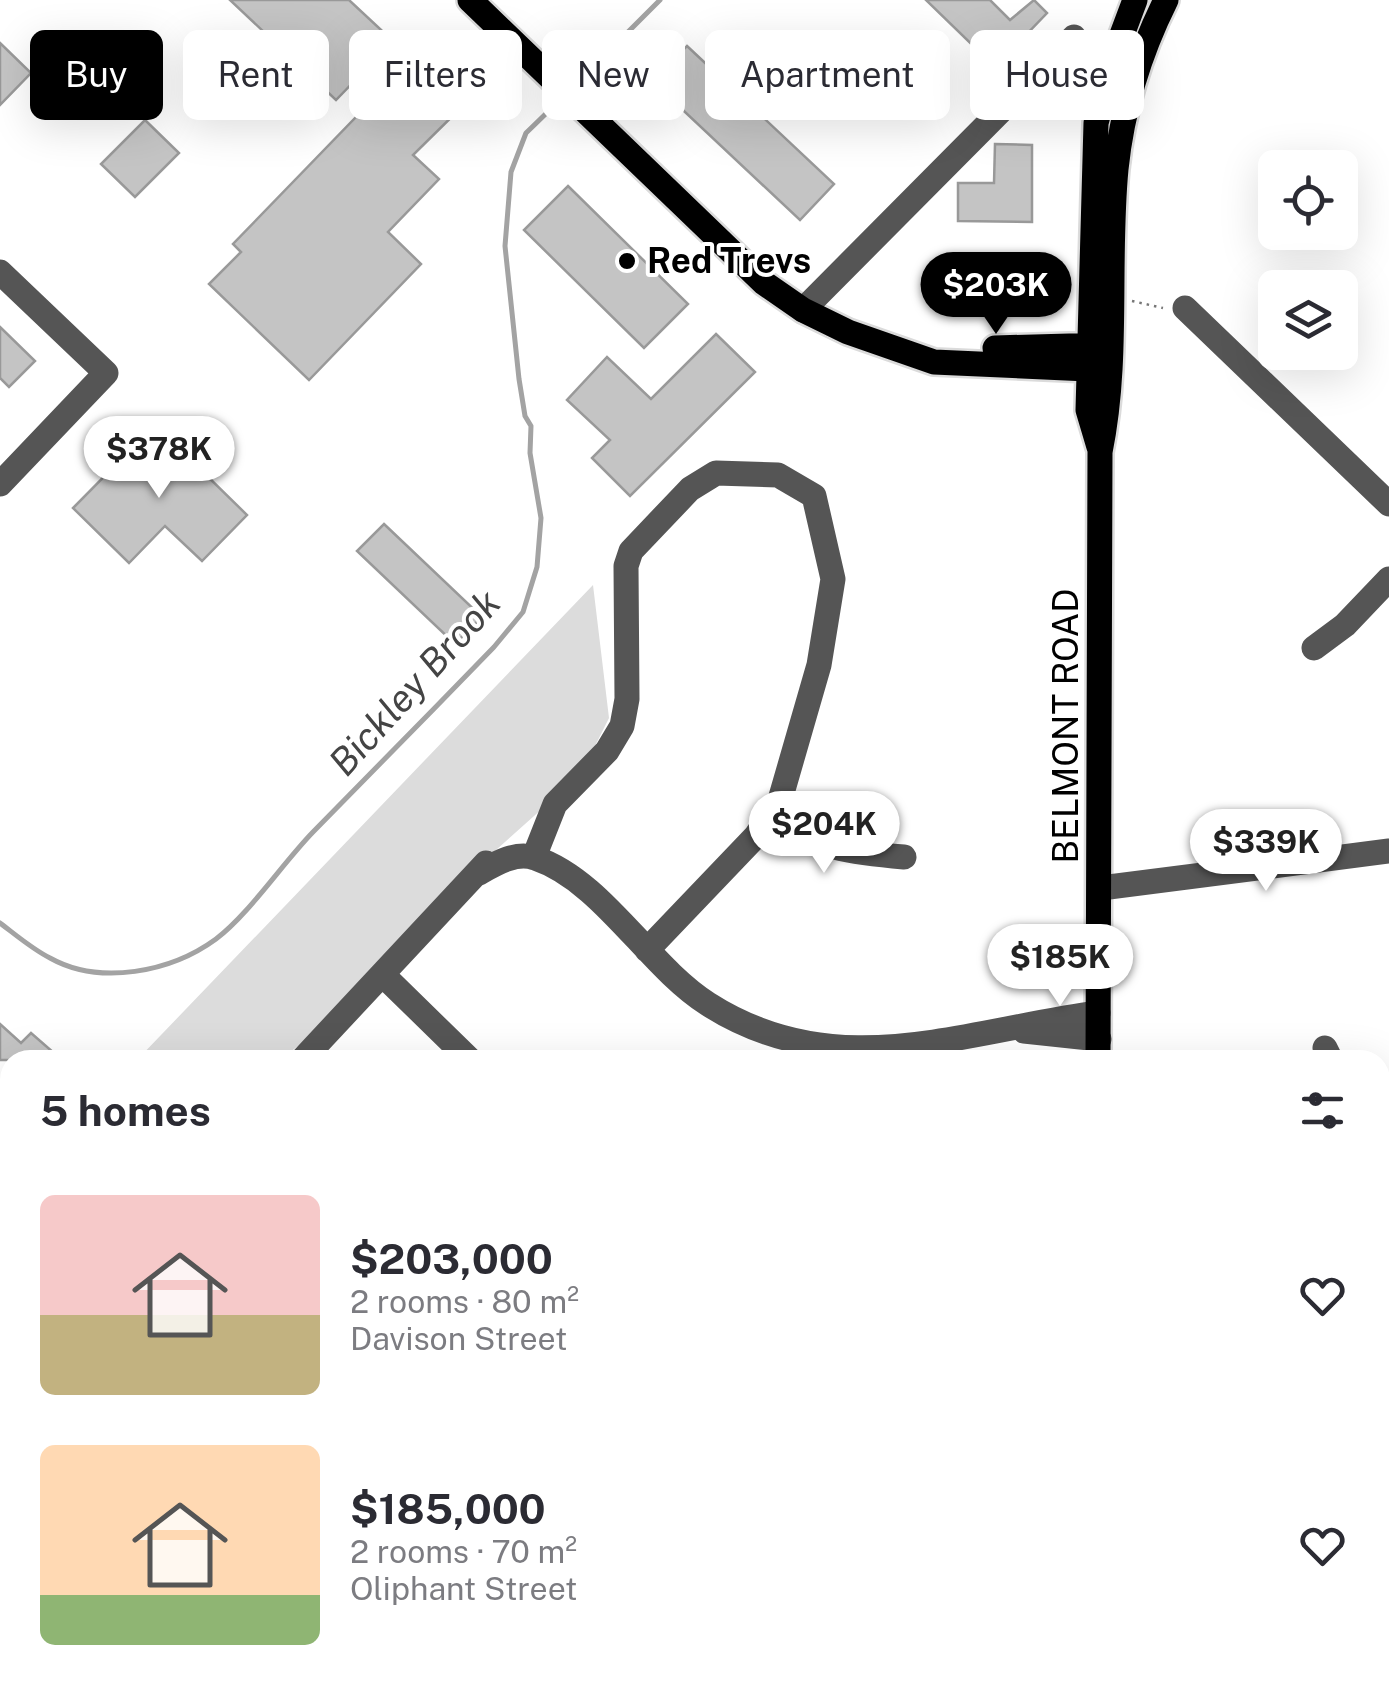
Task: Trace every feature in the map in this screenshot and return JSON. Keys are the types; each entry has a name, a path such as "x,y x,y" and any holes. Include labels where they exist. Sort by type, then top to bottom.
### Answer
{"main road":[{"path":"470,0 764,283 803,310 848,332 895,346 1099,357"},
{"path":"1099,357 1096,123 1114,56 1136,0"},
{"path":"1099,357 1112,299 1120,141 1140,60 1166,0"},
{"name":"BELMONT ROAD","path":"1098,1037 1100,452 1088,410 1099,357"}],"street":[{"path":"803,310 992,120"},
{"path":"0,272 106,373 0,484"},
{"path":"1185,308 1389,504"},
{"path":"536,850 555,804 607,751 622,726 627,699 626,566 630,551 690,490 716,473 778,474 814,496 833,579 819,665 780,800 770,819 647,950"},
{"path":"1314,648 1344,625 1389,579"},
{"path":"770,819 832,850 904,858"},
{"path":"311,1050 478,873 536,850"},
{"path":"536,850 582,886 707,1004 757,1030 810,1046 848,1050"},
{"path":"1101,888 1389,851"},
{"path":"383,974 460,1050"},
{"path":"912,1050 1015,1030 1098,1037"}],"path":[{"path":"1112,299 1185,308"}],"shaded area":[{"path":"593,585 609,718 581,774 429,910 312,1035 293,1050 147,1050"}],"building":[{"path":"230,0 349,0 381,30 349,30 349,87 336,100 329,93 329,30 262,30"},
{"path":"926,0 990,0 1010,20 1034,0 1047,13 1031,30 970,30 970,43"},
{"path":"0,43 30,74 0,105"},
{"path":"685,48 705,63 705,120 766,120 834,184 800,220 685,112"},
{"path":"145,120 179,153 135,197 101,164"},
{"path":"353,120 449,120 413,155 439,179 388,232 421,264 309,380 209,284 241,252 233,244"},
{"path":"995,144 1032,145 1032,222 958,221 958,183 994,183"},
{"path":"568,186 688,304 644,348 524,230"},
{"path":"0,327 35,361 9,387 0,378"},
{"path":"716,334 755,372 630,496 592,458 610,440 567,400 607,357 651,399"},
{"path":"155,425 247,515 202,561 165,526 129,563 73,508"},
{"path":"384,524 482,617 455,644 357,551"},
{"path":"0,1024 21,1043 31,1033 51,1050 0,1050"}],"waterway":[{"name":"Bickley Brook","path":"630,30 660,0"},
{"name":"Bickley Brook","path":"0,923 50,958 91,971 113,973 157,967 198,950 241,916 313,832 494,647 523,612 537,567 541,518 530,453 531,426 525,416 519,379 505,246 511,172 526,133 542,117"}],"place":[{"name":"Red Trevs","path":"627,261"}]}
